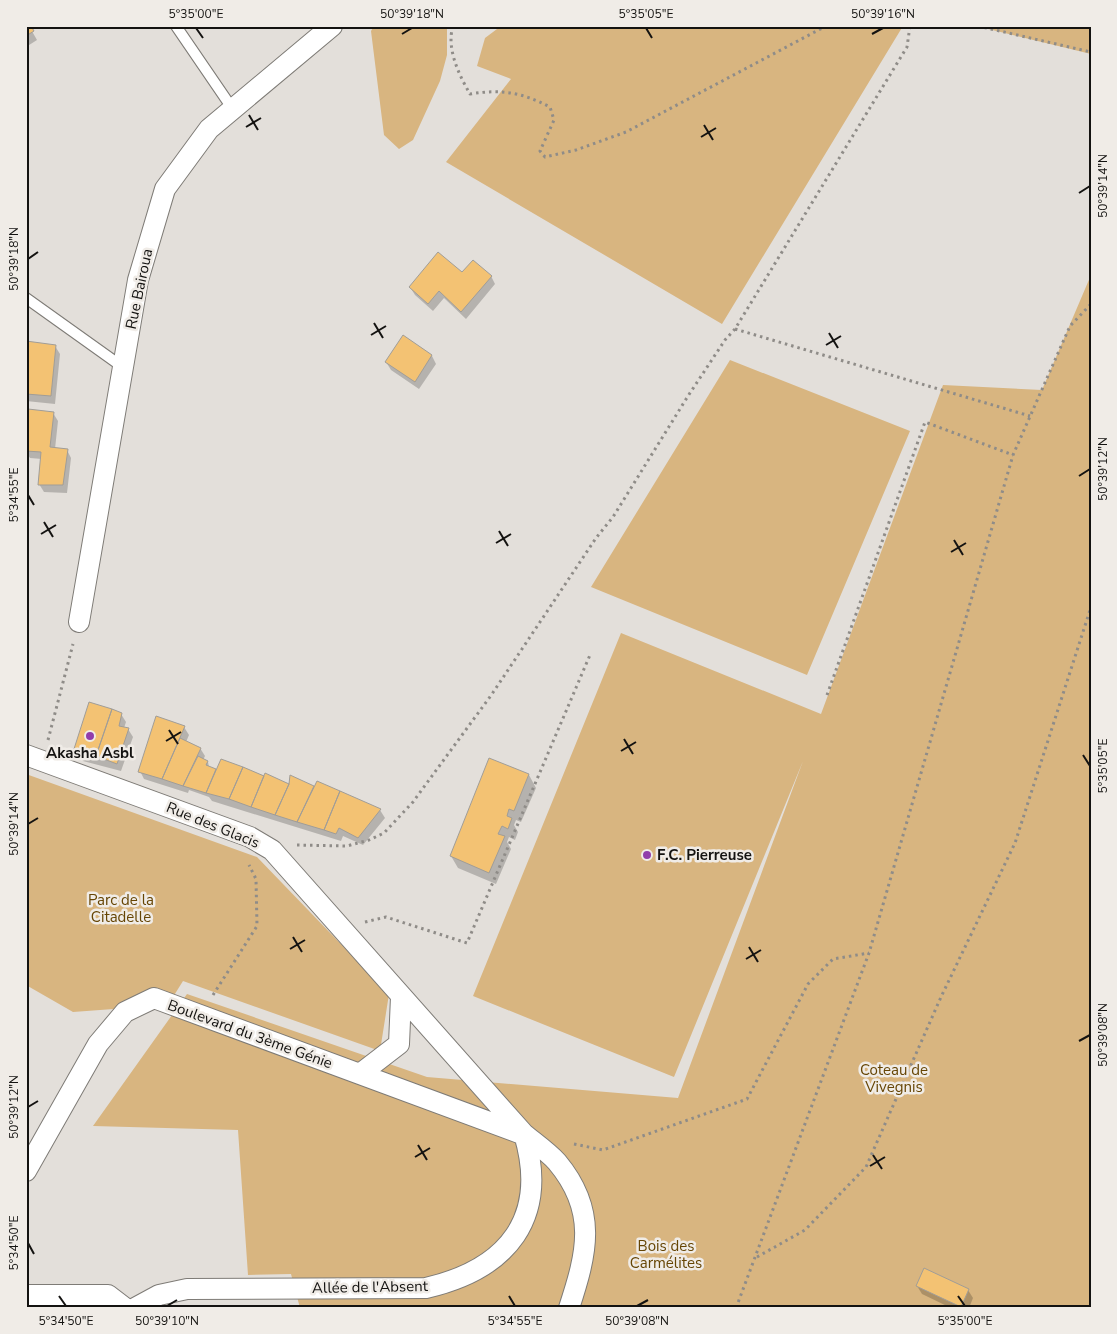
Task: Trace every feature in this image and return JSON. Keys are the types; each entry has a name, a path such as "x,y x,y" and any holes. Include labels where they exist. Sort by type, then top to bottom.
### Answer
{"street":[{"name":"Rue Bairoua","path":"79,622 138,280 164,189 209,129 332,26"},
{"name":"Rue des Glacis","path":"35,757 235,832 272,850 524,1134"},
{"path":"360,1074 399,1044 401,997"},
{"name":"Boulevard du 3ème Génie","path":"26,1171 98,1044 125,1012 154,998 524,1134"},
{"path":"524,1134 556,1161 580,1202 586,1230 583,1263 569,1308"},
{"name":"Allée de l'Absent","path":"135,1308 159,1295 187,1289 426,1288 452,1282 499,1256 523,1224 533,1182 531,1159 524,1134"},
{"path":"26,1295 108,1295 125,1308"}],"lane":[{"path":"176,26 232,108"},
{"path":"26,298 124,368"}],"path":[{"path":"453,26 451,34 457,70 470,94 495,90 515,93 550,106 554,120 540,151 545,157 576,150 626,132 826,26"},
{"path":"272,850 304,843 346,846 384,833 398,820 487,701 596,538 613,517 649,456 725,340 736,329 908,47 910,26"},
{"path":"978,26 1091,52"},
{"path":"736,1308 869,953 1013,456 1070,326 1091,304"},
{"path":"736,329 1030,416"},
{"path":"827,696 925,422 1013,456"},
{"path":"756,1257 804,1230 866,1167 941,997 1014,843 1091,607"},
{"path":"35,757 79,622"},
{"path":"340,928 386,917 467,943 590,656"},
{"path":"200,1015 257,926 256,879 235,832"},
{"path":"568,1143 603,1150 747,1099 808,984 833,959 869,953"}],"green space":[{"path":"374,26 447,26 447,55 440,81 413,140 399,149 384,135 371,31"},
{"path":"501,26 903,26 722,324 446,162 511,79 477,66 485,38"},
{"path":"976,26 1091,26 1091,54"},
{"path":"1091,275 1091,1308 300,1308 291,1274 248,1275 238,1130 93,1126 187,994 427,1077 678,1098 803,761 674,1077 473,996 621,633 821,714 943,385 1042,390"},
{"path":"730,360 910,431 807,675 591,587"},
{"name":"Parc de la Citadelle","path":"26,774 257,857 389,994 380,1051 183,981 168,1005 73,1012 26,985"}],"building":[{"path":"26,26 31,26 34,31 26,36"},
{"path":"438,252 462,272 473,260 492,276 461,312 439,291 428,304 409,287"},
{"path":"403,335 432,355 415,382 385,362"},
{"path":"26,341 56,345 51,396 26,394"},
{"path":"28,409 54,412 50,447 68,449 63,485 38,485 41,452 26,451"},
{"name":"Akasha Asbl","path":"89,702 112,709 96,756 74,749"},
{"path":"112,709 122,713 119,726 129,728 117,764 96,756"},
{"path":"156,716 185,726 162,779 138,772"},
{"path":"180,738 201,748 183,786 162,779"},
{"path":"198,756 208,761 206,765 216,769 206,793 183,786"},
{"path":"489,758 529,774 514,811 509,809 507,816 512,818 508,829 502,826 498,834 505,836 489,873 450,856"},
{"path":"221,759 243,767 229,799 206,793"},
{"path":"243,767 264,776 251,807 229,799"},
{"path":"265,773 289,784 275,815 251,807"},
{"path":"290,775 314,786 297,822 275,815 289,784"},
{"path":"317,781 340,791 324,830 297,822"},
{"path":"340,791 381,809 358,838 339,828 336,834 324,830"},
{"path":"924,1268 969,1289 961,1307 916,1286"}],"place":[{"name":"Akasha Asbl","path":"90,736"},
{"name":"F.C. Pierreuse","path":"647,855"}],"park label":[{"name":"Coteau de Vivegnis","path":"894,1078"},
{"name":"Bois des Carmélites","path":"666,1254"}]}
